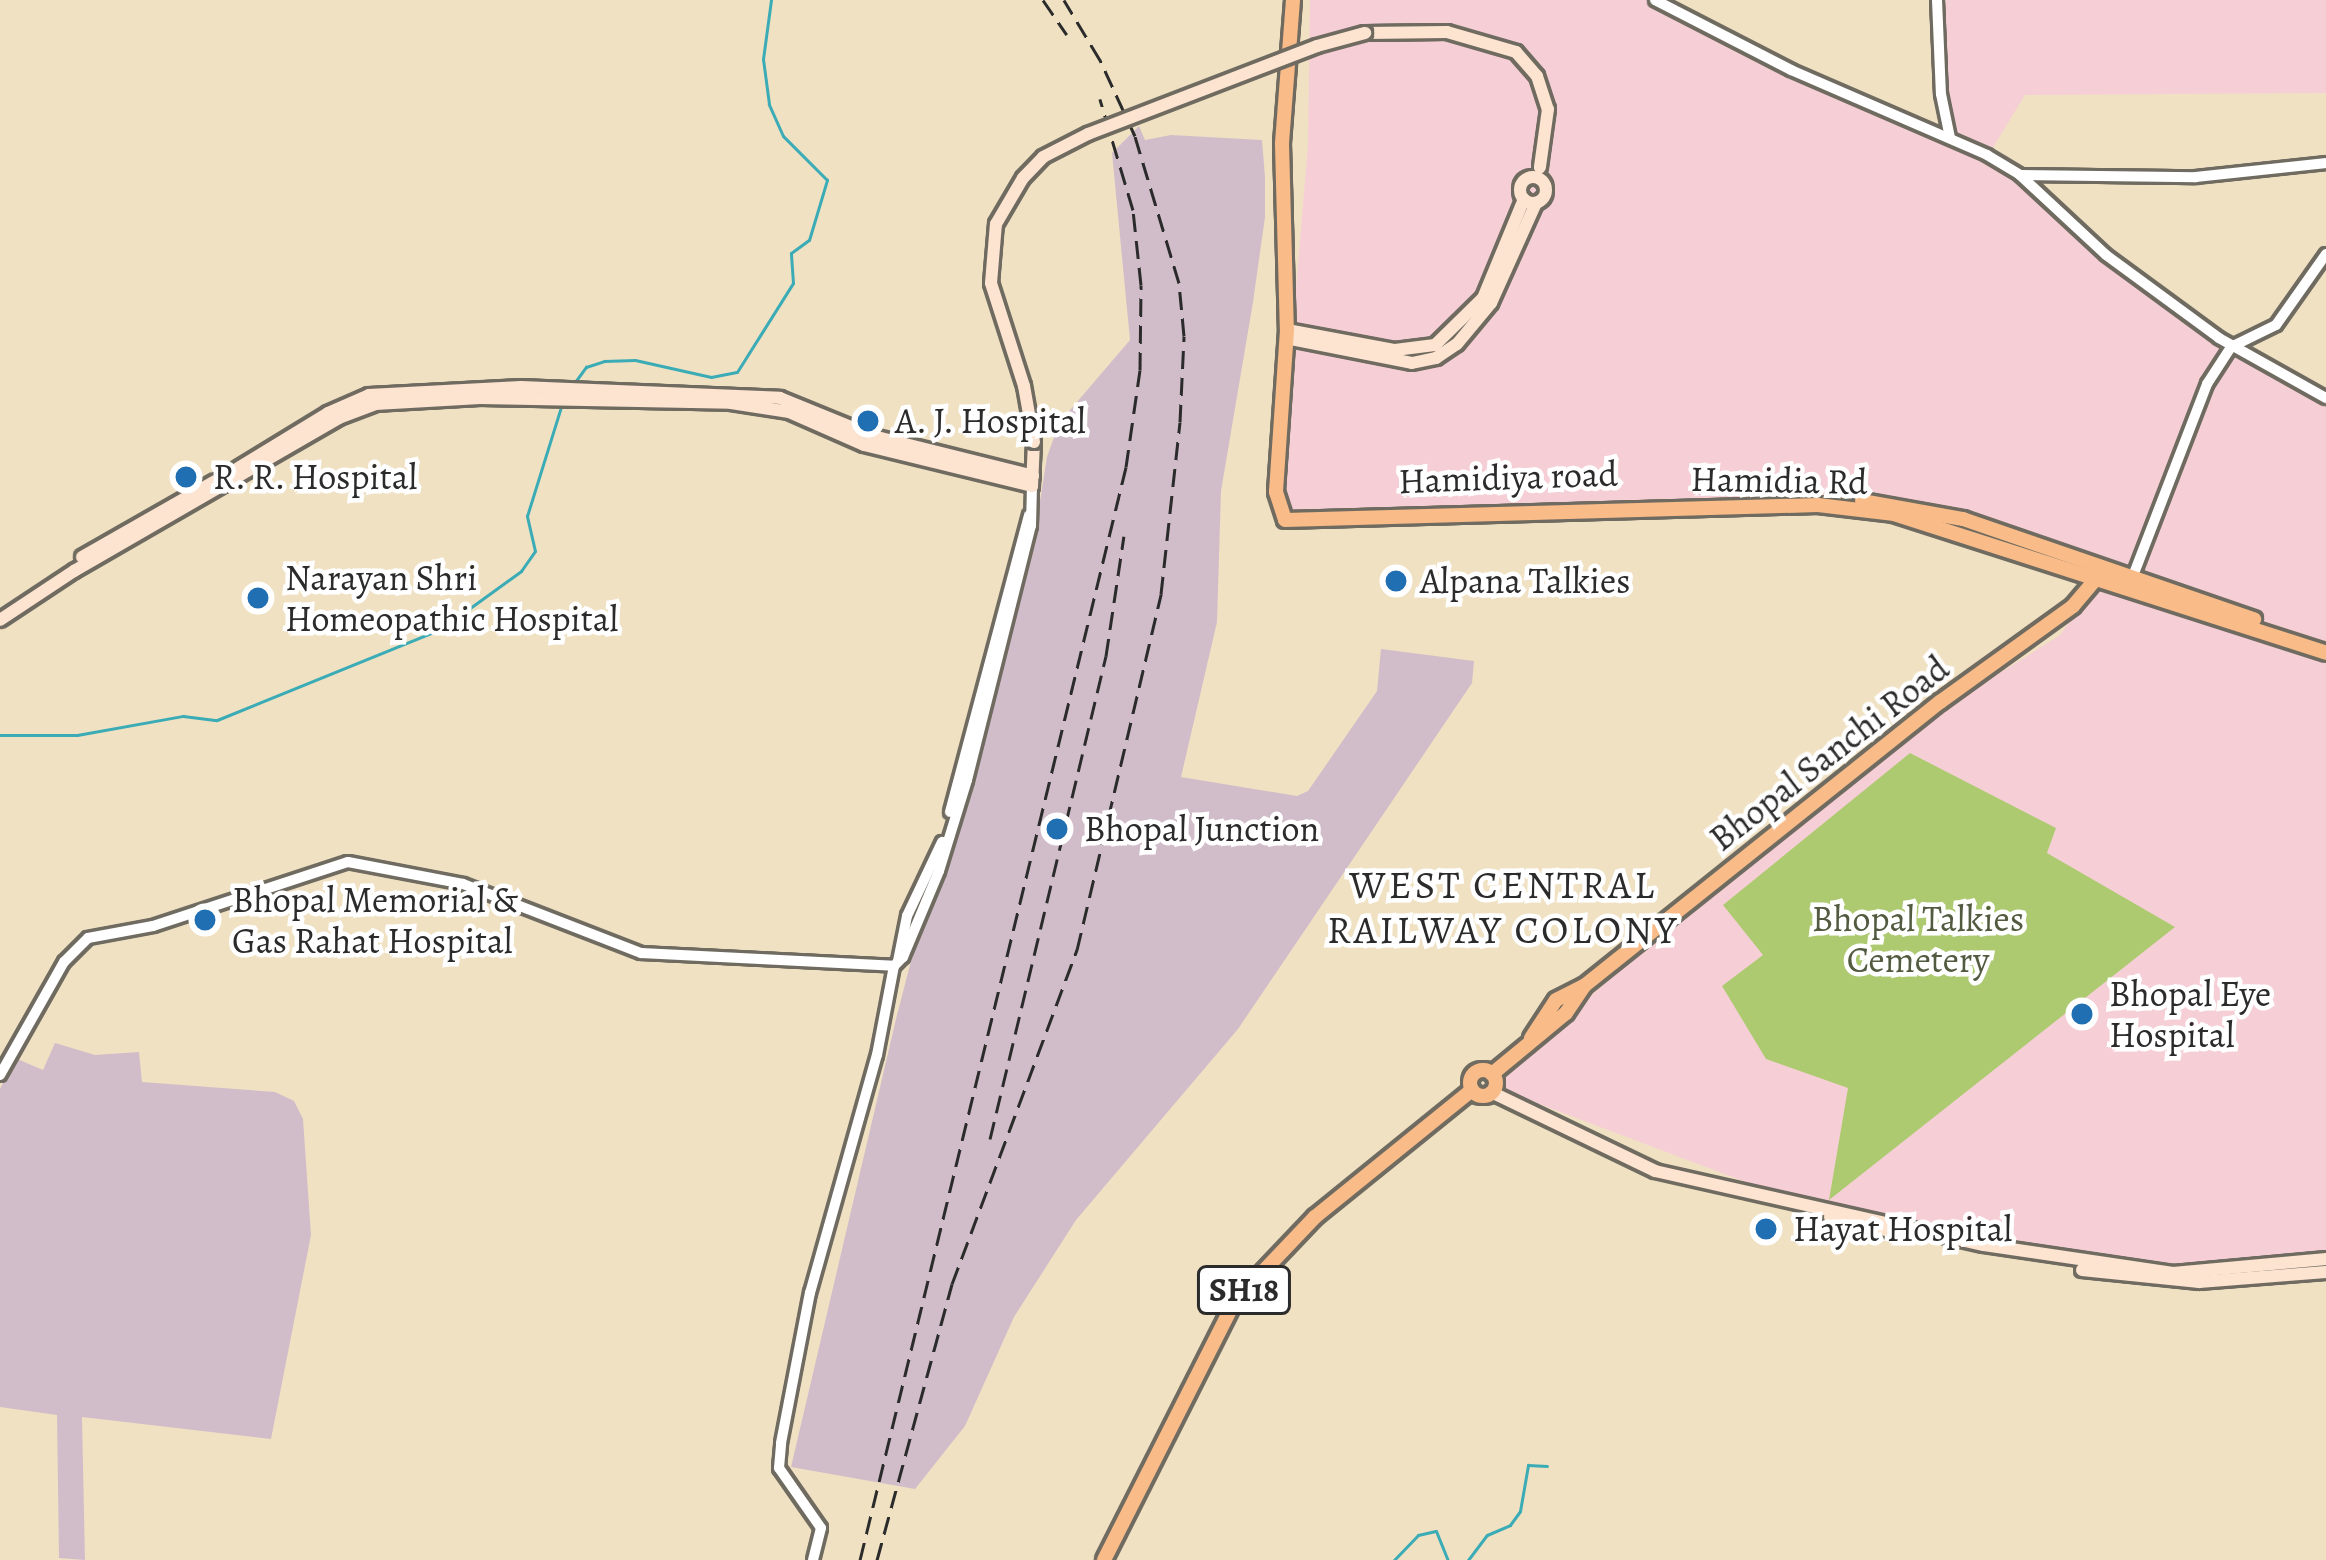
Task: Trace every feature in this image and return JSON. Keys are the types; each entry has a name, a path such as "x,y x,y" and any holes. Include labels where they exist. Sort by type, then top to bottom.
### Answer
{"main road":[{"path":"1292,0 1282,144 1287,334 1276,492 1282,517 1298,524 1436,513"},
{"path":"0,620 322,428 376,404 480,398 731,403 789,412 849,440 1032,481 1034,442 1024,386 991,283 996,224 1023,178 1043,157 1088,134 1317,46 1365,33 1423,29 1496,43 1527,63 1544,92 1548,125 1536,180"},
{"path":"1287,334 1415,356 1447,338 1483,298 1530,201 1546,194 1536,180"},
{"path":"1530,201 1521,186 1536,180"},
{"path":"0,610 137,523 328,413 369,395 521,387 780,398 965,468"},
{"name":"Hamidiya road","path":"1280,486 1287,510 1300,515 1436,513 1725,497 1852,500 1963,519 2103,572"},
{"path":"2103,572 2133,576 2326,649"},
{"path":"2103,572 2326,649"},
{"name":"Bhopal Sanchi Road","path":"1472,1090 1477,1072 1492,1074 1566,1013 1584,986 2056,616 2103,572"},
{"path":"1491,1092 1492,1074"},
{"path":"1472,1090 1491,1092 1655,1171 1979,1247 2173,1281 2326,1272"},
{"name":"SH18","path":"1104,1560 1234,1301 1316,1216 1472,1090"},
{"path":"1979,1247 2173,1273 2326,1259"}],"street":[{"path":"1655,0 1791,70 2020,175 2107,255 2231,347 2326,398"},
{"path":"1937,0 1941,94 1950,139"},
{"path":"2020,175 2196,177 2326,163"},
{"path":"2133,576 2206,384 2231,347 2276,326 2326,254"},
{"path":"813,1560 819,1522 779,1468 798,1343 877,1054 907,916 941,846 970,754 1029,515 1032,481"},
{"path":"0,1075 64,962 88,938 152,926 348,862 463,884 641,953 896,964"}],"shaded area":[{"path":"1310,0 1649,0 1951,137 1937,0 2326,0 2326,93 2025,95 1989,154 2231,347 2326,396 2326,1250 2136,1271 1828,1213 1486,1084 1891,742 2060,635 2102,577 1878,507 1277,517 1308,144"},
{"path":"1139,126 1145,140 1171,135 1262,140 1265,177 1265,217 1221,491 1217,622 1181,777 1297,796 1308,791 1377,691 1381,649 1474,661 1472,683 1238,1029 1076,1220 1014,1317 965,1426 915,1489 791,1467 896,1019 919,930 953,851 1033,545 1047,457 1059,423 1130,340 1112,153"},
{"path":"55,1043 95,1055 139,1052 142,1082 275,1092 294,1101 303,1119 311,1235 271,1439 82,1417 85,1560 59,1558 57,1415 0,1407 0,1089 15,1058 43,1070"}],"green space":[{"name":"Bhopal Talkies Cemetery","path":"1910,753 2056,828 2047,853 2175,927 1829,1200 1848,1088 1766,1059 1722,986 1763,955 1723,905"}],"waterway":[{"path":"575,382 586,367 604,361 635,360 711,377 737,372 793,283 791,253 809,240 827,180 783,136 769,104 763,59 771,0"},
{"path":"0,735 77,735 183,716 217,720 441,629 521,571 535,551 527,516 561,407"},
{"path":"1468,1560 1487,1535 1510,1525 1520,1511 1528,1465 1547,1466"},
{"path":"1394,1560 1418,1535 1436,1531 1448,1560"}],"railway":[{"path":"1043,0 1067,35"},
{"path":"877,1560 952,1284 1077,950 1161,594 1180,422 1184,336 1179,283 1135,136 1100,60 1064,0"},
{"path":"860,1560 1126,467 1140,370 1141,285 1133,210 1100,99"},
{"path":"990,1139 1106,656 1124,536"}],"place":[{"name":"A. J. Hospital","path":"868,421"},
{"name":"R. R. Hospital","path":"186,477"},
{"name":"Alpana Talkies","path":"1396,581"},
{"name":"Narayan Shri Homeopathic Hospital","path":"258,598"},
{"name":"Bhopal Junction","path":"1057,829"},
{"name":"Bhopal Memorial & Gas Rahat Hospital","path":"205,920"},
{"name":"Bhopal Eye Hospital","path":"2082,1014"},
{"name":"Hayat Hospital","path":"1766,1229"}],"district":[{"name":"WEST CENTRAL RAILWAY COLONY","path":"1503,908"}]}
